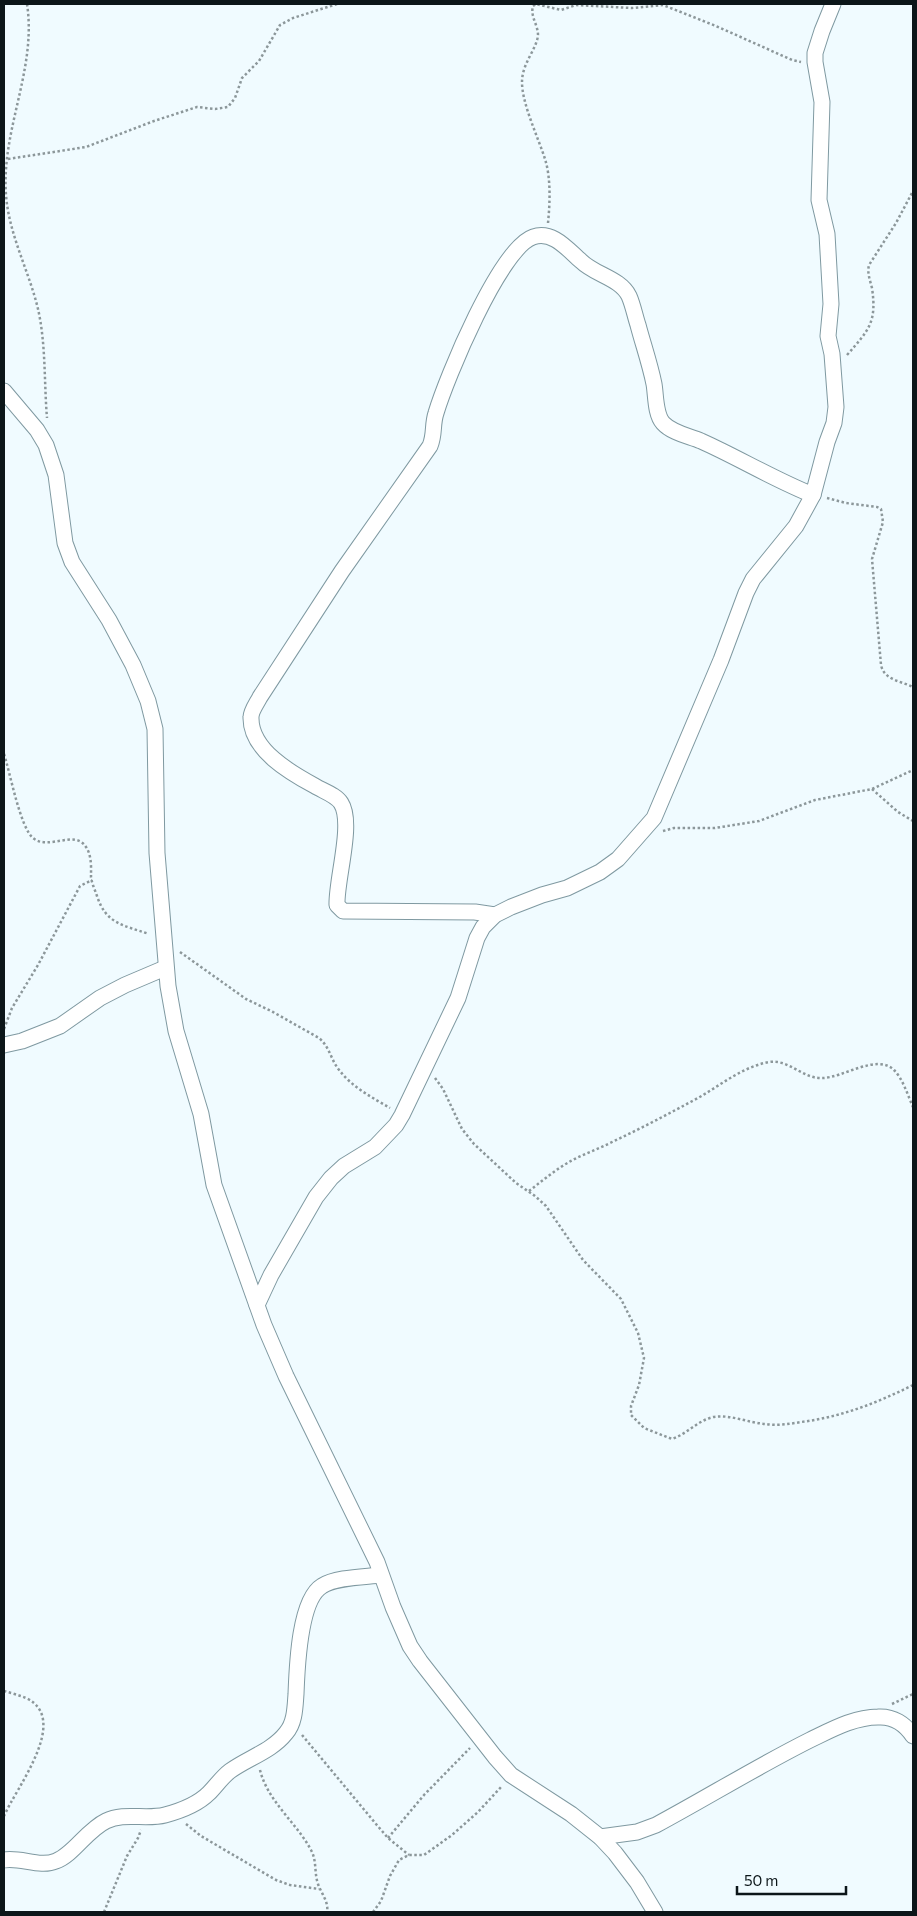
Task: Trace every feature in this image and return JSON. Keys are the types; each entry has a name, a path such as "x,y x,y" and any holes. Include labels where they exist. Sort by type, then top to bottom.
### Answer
{"street":[{"path":"257,1305 271,1275 316,1197 331,1178 344,1166 375,1147 396,1125 402,1115 458,998 482,927 495,915 542,895 568,888 600,872 618,859 654,818 721,660 746,593 754,579 796,526 813,495 834,423 836,407 834,369 828,336 831,304 827,234 819,200 822,102 815,62 822,31 833,4"},
{"path":"495,915 475,912 343,911 337,905 336,892 346,821 341,803 330,794 287,770 268,754 252,731 250,716 260,696 342,571 430,446 434,436 435,415 483,299 503,268 522,244 533,237 545,236 559,241 591,270 624,288 629,297 644,345 662,423 668,428 701,441 813,495"},
{"path":"4,391 37,430 46,445 56,475 66,543 72,562 125,650 148,701 155,729 157,853 165,940 165,968 176,1031 201,1114 214,1186 257,1305 286,1376 377,1562 393,1607 410,1646 420,1661 511,1775 564,1809 600,1837 631,1874 655,1912"},
{"path":"4,1045 22,1042 60,1026 100,998 165,968"},
{"path":"4,1860 41,1863 57,1861 103,1822 121,1816 144,1817 164,1815 198,1802 229,1772 278,1742 292,1725 295,1710 300,1639 311,1601 320,1587 329,1583 382,1575"},
{"path":"600,1837 637,1832 656,1824 790,1750 857,1720 878,1717 892,1718 902,1723 913,1736"}],"path":[{"path":"27,4 29,30 26,60 7,159 6,196 11,225 37,307 42,330 47,419"},
{"path":"7,159 86,147 197,107 215,109 228,106 235,98 242,78 259,61 280,26 293,18 337,4"},
{"path":"545,236 548,222 546,160 527,106 522,81 527,60 538,36 533,17 533,6 536,4 561,10 576,5 632,8 663,5 792,60 815,62"},
{"path":"834,369 856,345 872,321 874,307 868,271 869,264 896,223 913,191"},
{"path":"813,495 846,504 871,506 881,509 883,522 872,559 873,589 879,631 880,665 882,672 887,677 913,687"},
{"path":"4,754 19,808 29,833 32,837 42,842 73,839 83,844 90,855 92,880 103,912 118,924 165,940 246,999 319,1038 324,1042 338,1070 346,1078 371,1097 402,1115"},
{"path":"638,838 674,828 715,828 759,821 815,800 872,789 913,770"},
{"path":"872,789 898,812 913,821"},
{"path":"4,1031 12,1008 38,966 80,886 92,880"},
{"path":"528,1191 569,1162 634,1132 739,1073 764,1063 782,1062 820,1079 832,1078 878,1063 895,1070 913,1107"},
{"path":"426,1066 443,1089 462,1129 474,1144 516,1183 546,1206 583,1260 621,1299 638,1334 644,1358 639,1385 631,1406 631,1415 644,1428 672,1439 681,1436 701,1421 714,1417 739,1419 767,1425 824,1419 865,1408 913,1385"},
{"path":"4,1691 27,1698 37,1706 44,1720 41,1744 4,1816"},
{"path":"292,1725 306,1739 388,1838 409,1855"},
{"path":"388,1838 424,1795 481,1739"},
{"path":"261,1753 262,1778 268,1792 312,1851 316,1863 316,1880 325,1900 327,1912"},
{"path":"373,1912 381,1901 399,1860 409,1855 424,1855 452,1835 478,1812 511,1775"},
{"path":"174,1812 195,1832 276,1880 290,1886 319,1889"},
{"path":"104,1912 127,1856 138,1838 144,1817"}]}
